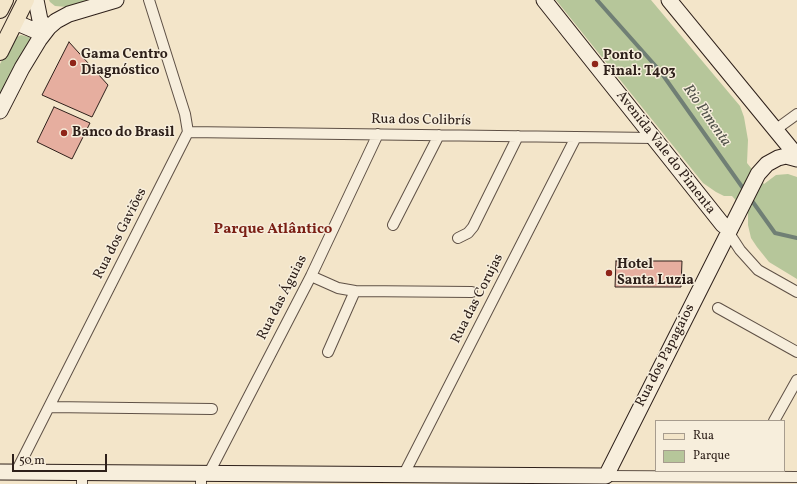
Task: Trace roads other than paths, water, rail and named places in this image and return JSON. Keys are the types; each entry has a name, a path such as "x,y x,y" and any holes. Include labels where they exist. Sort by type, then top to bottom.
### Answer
{"main road":[{"path":"0,10 5,0"},
{"path":"0,52 26,0"},
{"path":"36,0 40,20 44,25 49,27"},
{"path":"0,111 22,68 39,40 49,27 56,21 69,14 116,0"},
{"name":"Avenida Vale do Pimenta","path":"544,0 726,228"},
{"path":"669,0 797,157"},
{"path":"16,22 36,31 49,27"},
{"path":"775,130 778,144 778,158 786,156 797,157"},
{"name":"Rua dos Papagaios","path":"600,478 726,228 738,213 758,174 767,164 778,158"},
{"path":"0,472 82,478 204,477 290,479 404,474 442,479 573,480 600,478"}],"street":[{"path":"149,0 185,114 188,132"},
{"path":"775,130 797,114"},
{"name":"Rua dos Colibrís","path":"188,132 653,138"},
{"name":"Rua dos Gaviões","path":"16,472 188,132"},
{"name":"Rua das Águias","path":"204,477 311,276 378,134"},
{"path":"393,225 439,135"},
{"path":"458,238 468,233 473,227 518,136"},
{"name":"Rua das Corujas","path":"404,474 576,137"},
{"name":"Avenida Vale do Pimenta","path":"726,228 740,250 758,270 797,292"},
{"path":"311,276 338,288 355,291 472,292"},
{"path":"328,352 355,291"},
{"path":"718,308 797,352"},
{"path":"775,420 797,380"},
{"path":"49,407 212,409"},
{"path":"600,478 744,474 766,480 797,476"}],"waterway":[{"name":"Rio Pimenta","path":"597,0 660,71 745,191"},
{"name":"Rio Pimenta","path":"750,198 775,233 797,238"}],"place":[{"name":"Gama Centro Diagnóstico","path":"73,63"},
{"name":"Ponto Final: T403","path":"595,64"},
{"name":"Banco do Brasil","path":"64,133"},
{"name":"Hotel Santa Luzia","path":"609,273"}],"district":[{"name":"Parque Atlântico","path":"273,230"}]}
